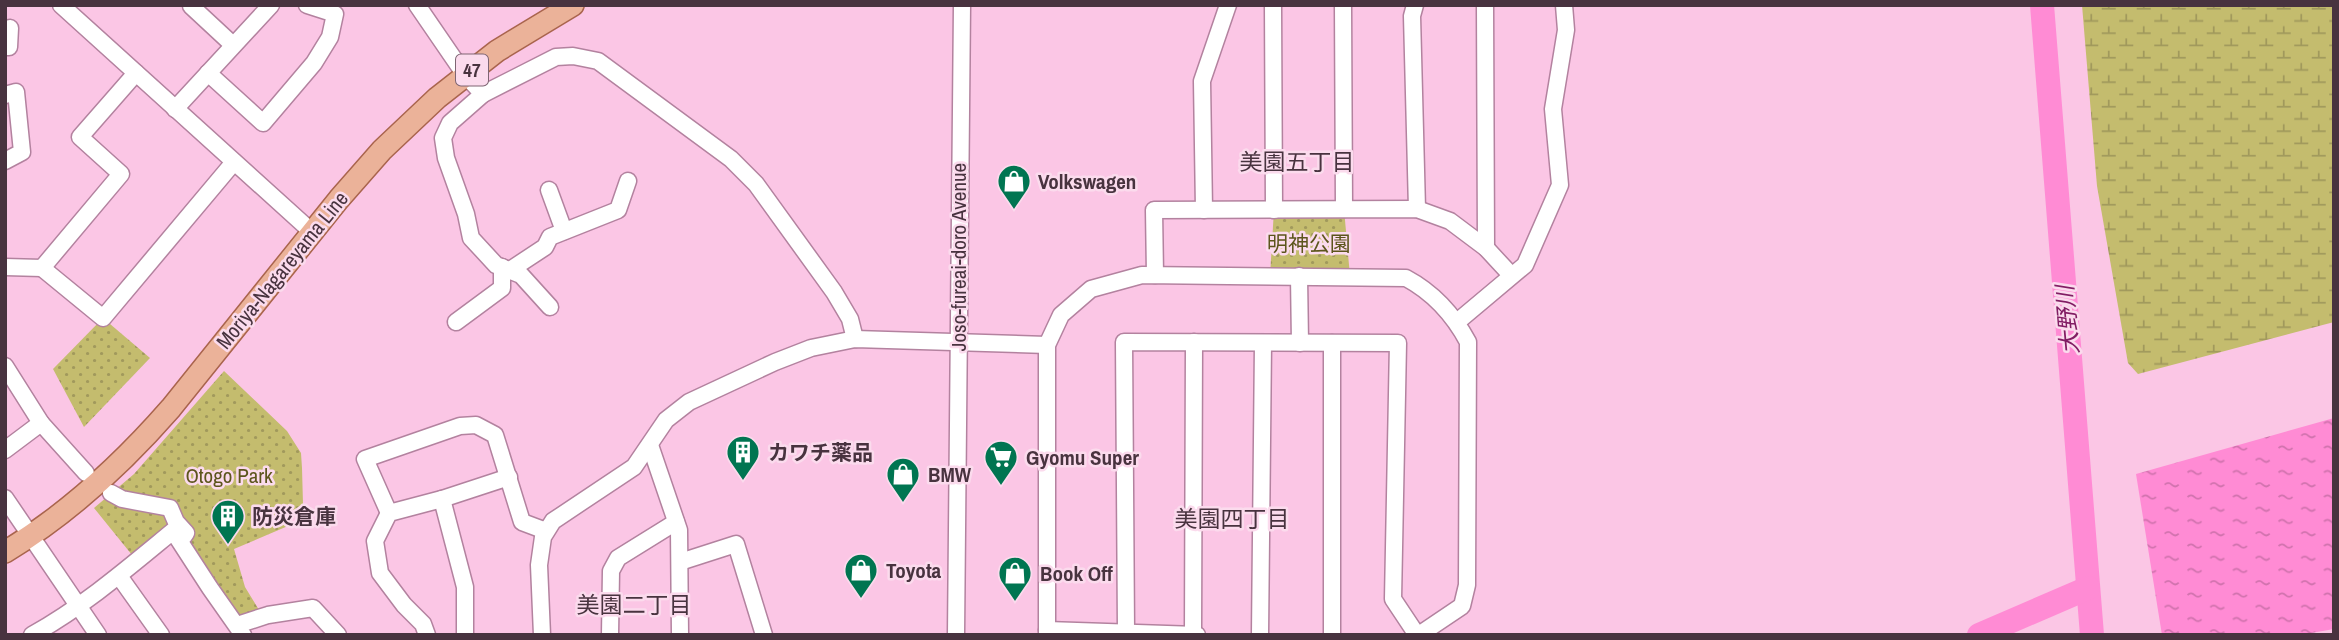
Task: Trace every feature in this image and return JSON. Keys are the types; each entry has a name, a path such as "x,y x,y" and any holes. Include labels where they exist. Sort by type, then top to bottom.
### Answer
{"main road":[{"name":"Moriya-Nagareyama Line","path":"5,552 30,536 100,481 148,435 360,173 382,150 466,75 526,32 573,5"}],"street":[{"path":"61,5 312,232"},
{"path":"191,5 233,45"},
{"path":"175,109 271,5"},
{"path":"208,73 263,123 314,64 330,37 335,10 307,5"},
{"path":"416,5 466,75 483,94"},
{"name":"Joso-fureai-doro Avenue","path":"956,635 962,5"},
{"path":"1204,210 1202,81 1228,5"},
{"path":"1273,5 1274,210"},
{"path":"1343,5 1344,209"},
{"path":"1415,5 1412,16 1417,209"},
{"path":"1485,5 1486,247"},
{"path":"1457,322 1525,265 1560,185 1553,109 1566,30 1564,5"},
{"path":"5,47 9,47 10,28"},
{"path":"550,307 521,275 496,265 471,238 466,214 446,158 443,138 450,123 483,94 556,57 573,56 598,61 731,159 756,184 834,292 850,319 855,339"},
{"path":"42,268 121,174 80,137 136,74"},
{"path":"5,95 16,92 22,152 5,161"},
{"path":"5,267 42,268 103,318 234,162"},
{"path":"456,322 502,288 506,269 545,247 550,237 618,210 628,181"},
{"path":"549,190 564,231"},
{"path":"1155,275 1154,210 1344,209 1417,209 1450,221 1486,247 1511,275"},
{"path":"1126,631 1124,342 1195,342 1264,342 1398,343 1393,599 1418,635 1462,606 1467,585 1468,342 1457,322 1430,294 1406,278 1155,275 1122,279 1091,289 1061,315 1047,345 1047,632 1195,634 1195,342"},
{"path":"1299,276 1300,343"},
{"path":"542,635 539,565 546,531 553,521 634,467 666,421 689,402 799,353 855,339 1047,345"},
{"path":"1260,635 1264,342"},
{"path":"1332,343 1332,635"},
{"path":"5,366 41,423 122,499 170,509 176,522 186,533 180,540"},
{"path":"5,450 41,423"},
{"path":"389,513 365,459 460,426 476,425 495,435 522,522 546,531"},
{"path":"650,445 679,530 680,635"},
{"path":"427,635 424,624 404,605 380,573 375,541 389,513 509,477"},
{"path":"5,498 98,635"},
{"path":"442,499 465,587 465,635"},
{"path":"610,635 611,571 618,558 676,522"},
{"path":"35,634 79,606 173,531 240,630 268,615 313,608 338,635"},
{"path":"680,562 736,544 764,635"},
{"path":"119,576 161,635"}],"green space":[{"path":"2082,5 2334,5 2334,322 2138,374 2128,363 2097,186"},
{"name":"明神公園","path":"1344,209 1350,276 1270,276 1274,210"},
{"path":"103,318 150,358 84,427 53,369"},
{"name":"Otogo Park","path":"224,371 287,431 301,453 302,468 303,504 288,526 234,549 245,587 259,610 240,618 172,522 132,555 94,508 134,474"}],"water":[{"path":"2334,418 2334,629 2300,635 2162,635 2136,474"}],"waterway":[{"name":"大野川","path":"2042,5 2092,635"},
{"path":"1979,635 2088,588"}],"place":[{"name":"Volkswagen","path":"1014,211"},
{"name":"カワチ薬品","path":"743,482"},
{"name":"Gyomu Super","path":"1001,487"},
{"name":"BMW","path":"903,504"},
{"name":"防災倉庫","path":"228,546"},
{"name":"Toyota","path":"861,600"},
{"name":"Book Off","path":"1015,603"}],"district":[{"name":"美園五丁目","path":"1297,161"},
{"name":"美園四丁目","path":"1232,518"},
{"name":"美園二丁目","path":"634,604"}]}
